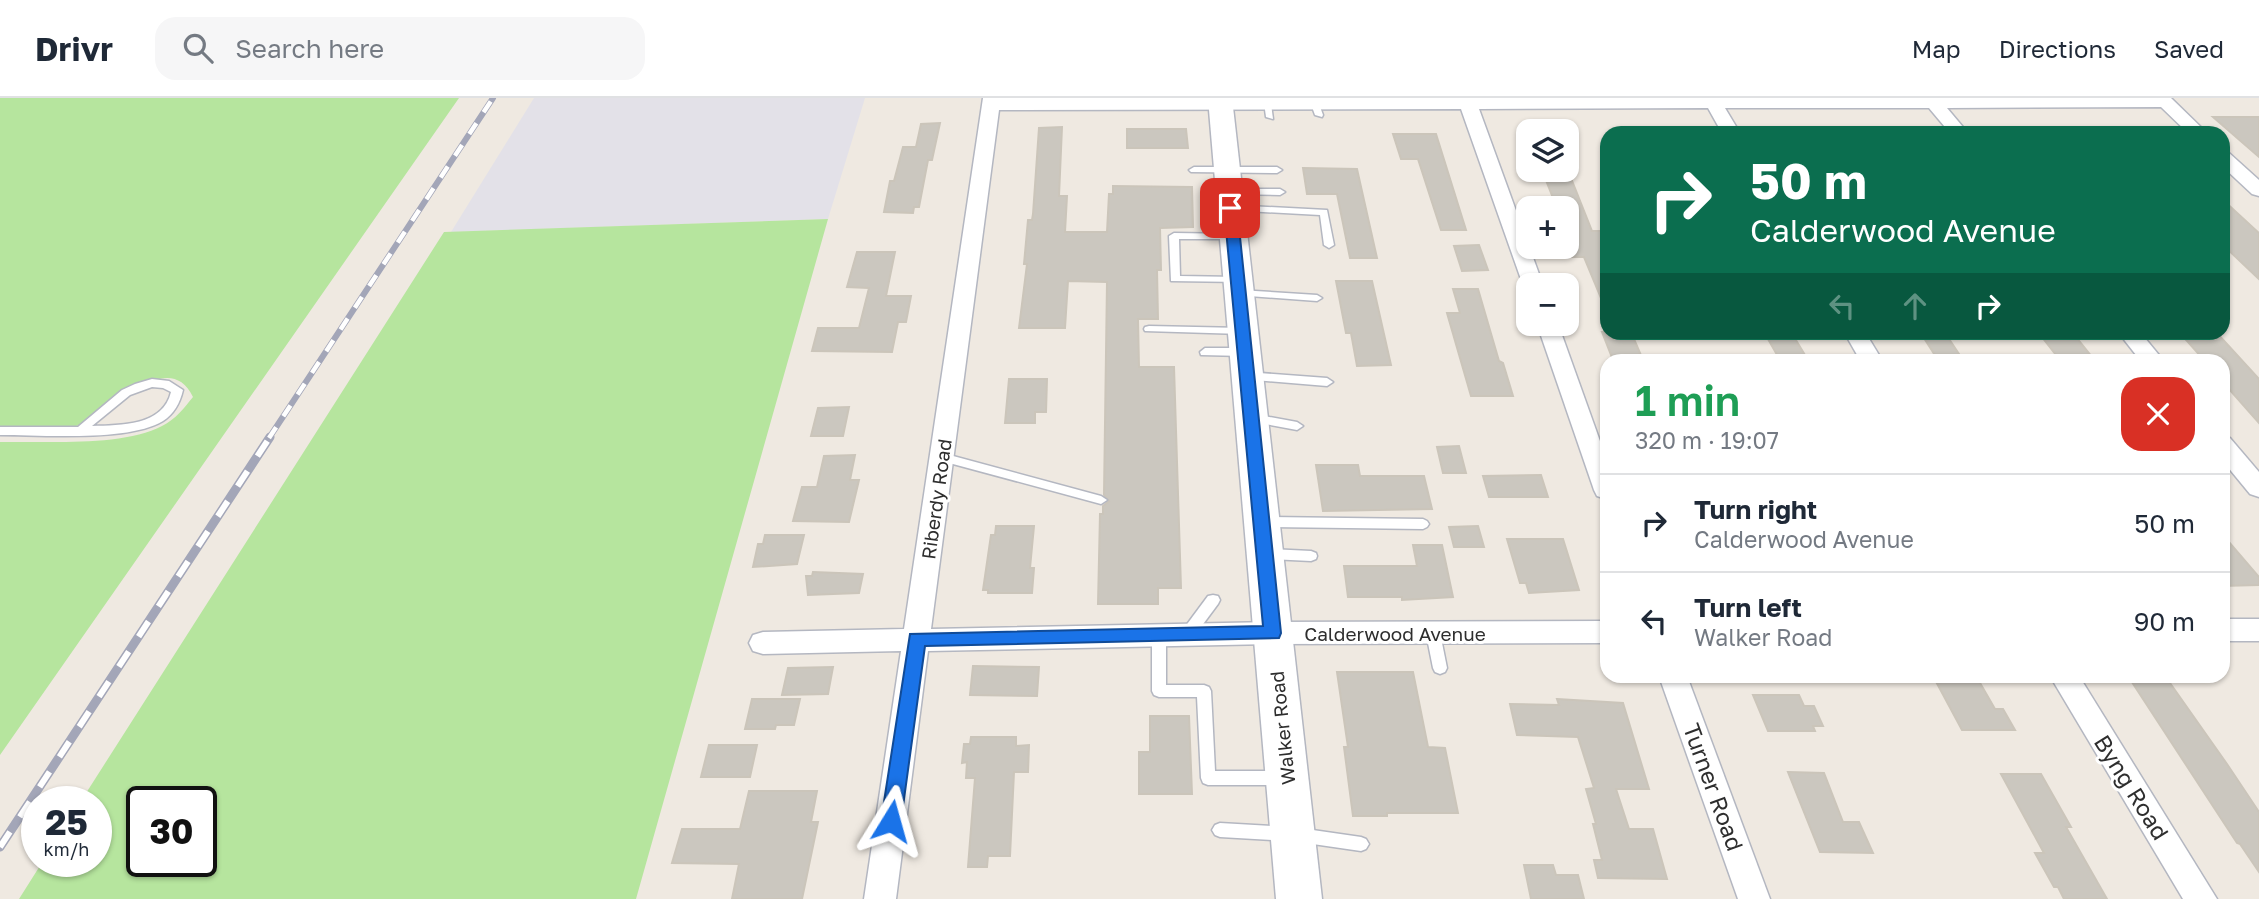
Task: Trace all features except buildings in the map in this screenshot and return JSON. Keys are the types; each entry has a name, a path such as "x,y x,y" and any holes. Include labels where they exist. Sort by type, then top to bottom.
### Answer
{"main road":[{"name":"Walker Road","path":"1220,101 1223,195 1238,286 1299,899"}],"street":[{"path":"1932,100 1953,126"},
{"path":"992,102 1220,101 1268,110 1466,101 2163,100 2191,126"},
{"path":"1466,101 1529,273"},
{"path":"1711,101 1727,126"},
{"name":"Riberdy Road","path":"880,899 992,102"},
{"path":"2230,163 2259,190"},
{"path":"1551,336 1600,473"},
{"path":"2135,340 2146,354"},
{"path":"2230,454 2259,488"},
{"path":"2230,630 2259,630"},
{"name":"Calderwood Avenue","path":"763,643 1272,633 1600,632"},
{"name":"Turner Road","path":"1676,683 1754,899"},
{"name":"Byng Road","path":"2068,683 2201,899"}],"lane":[{"path":"1277,170 1223,195 1174,236 1175,279 1317,298"},
{"path":"1223,195 1280,192"},
{"path":"1223,195 1324,212 1329,245"},
{"path":"1149,329 1245,353 1327,382"},
{"path":"1205,352 1245,353"},
{"path":"0,431 82,429 139,426 152,422 176,402 177,390 168,383 150,382 108,405 82,429"},
{"path":"1251,417 1297,426"},
{"path":"942,457 1101,500"},
{"path":"1263,538 1423,524"},
{"path":"1263,538 1311,556"},
{"path":"1187,635 1213,600"},
{"path":"1433,633 1440,668"},
{"path":"1159,635 1158,691 1204,691 1208,778 1287,778"},
{"path":"1220,830 1292,834 1361,844"}],"shaded area":[{"path":"534,98 865,98 828,219 451,232"}],"green space":[{"path":"0,98 459,98 0,755 0,442 105,440 146,433 167,423 193,397 183,383 170,378 155,380 139,387 82,424 54,429 0,429"},
{"path":"828,219 636,899 19,899 33,877 112,877 112,786 91,786 444,232"}],"railway":[{"path":"269,438 493,98"},
{"path":"0,847 270,437"}],"route":[{"path":"891,821 917,639 1272,633 1230,208"}]}
